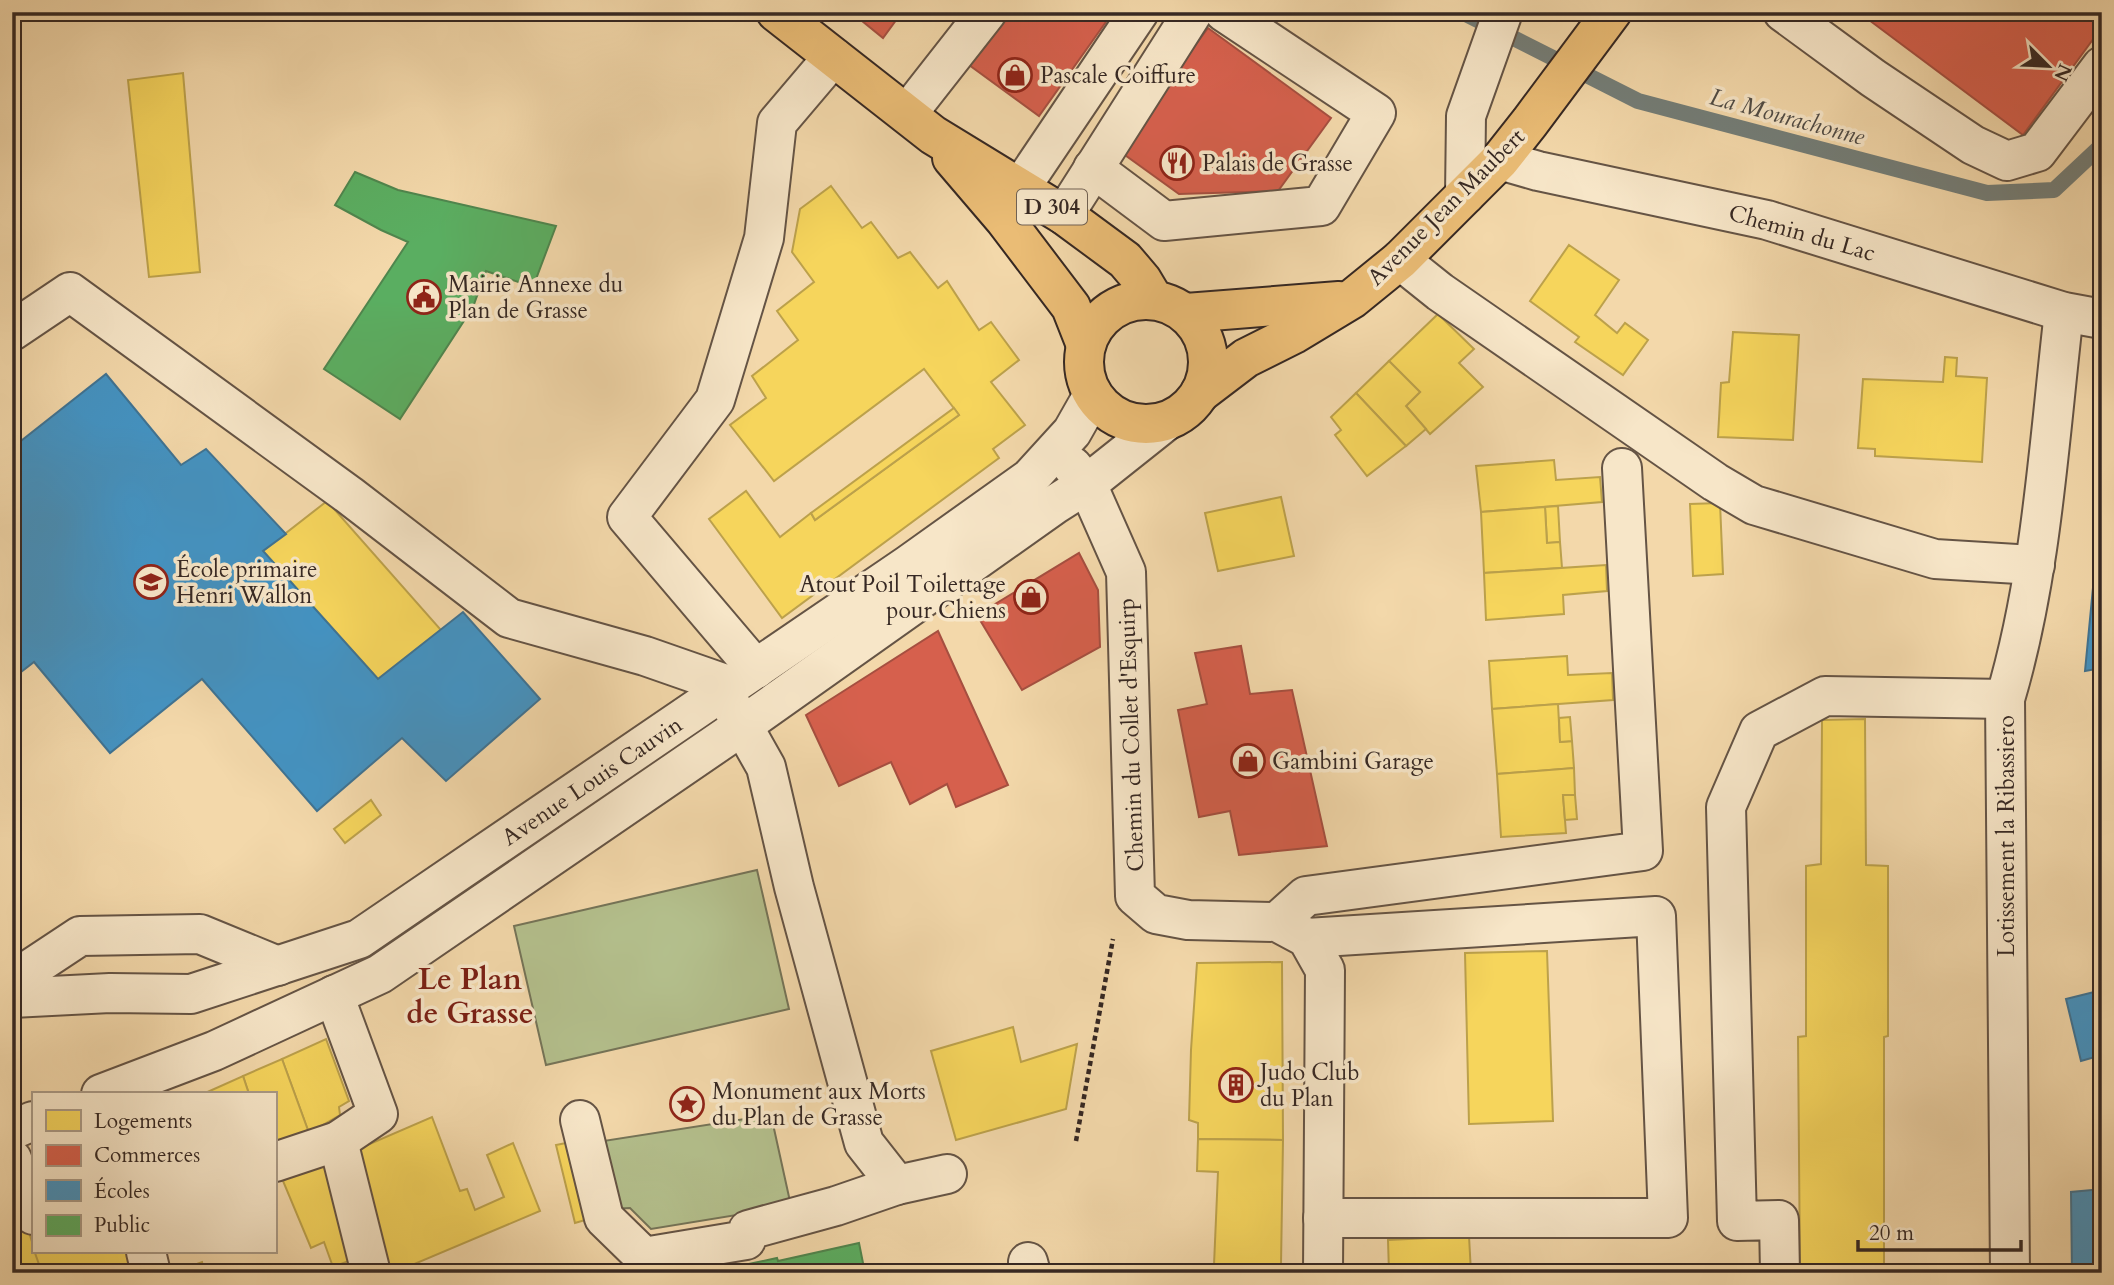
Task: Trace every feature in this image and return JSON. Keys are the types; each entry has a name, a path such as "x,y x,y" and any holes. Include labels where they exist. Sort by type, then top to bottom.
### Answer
{"main road":[{"name":"D 304","path":"776,12 920,125 1064,215 1125,260 1170,307"},
{"name":"Avenue Jean Maubert","path":"1200,393 1246,358 1294,334 1352,299 1400,260 1500,160 1612,12"},
{"name":"D 304","path":"920,125 1005,220 1071,307 1086,345"},
{"name":"Avenue Jean Maubert","path":"1170,307 1352,299"},
{"path":"1136,300 1170,307 1197,326 1205,341 1208,359 1206,377 1200,393 1179,415 1166,422 1145,424 1124,421 1107,411 1093,395 1084,371 1086,345 1093,329 1105,315 1120,306 1136,300"}],"street":[{"path":"920,125 987,12"},
{"path":"1021,187 1139,12"},
{"path":"1064,215 1193,12"},
{"path":"1093,167 1164,221 1321,206 1376,113 1224,12"},
{"path":"1465,195 1466,116 1503,12"},
{"path":"1783,12 1873,78 1973,145 2007,161 2037,152 2102,66"},
{"path":"833,57 777,123 764,238 715,400 627,517 737,682 742,726 766,766 794,887 864,1143 897,1185"},
{"name":"Chemin du Lac","path":"1500,160 1538,171 1766,220 2064,312 2102,319"},
{"path":"1400,260 1440,292 1715,482 1754,505 1935,559 2035,565"},
{"path":"12,331 70,292 349,495 509,618 737,682"},
{"path":"2005,699 2015,665 2035,565 2064,312"},
{"name":"Avenue Louis Cauvin","path":"12,998 110,993 191,994 359,939 908,565 1030,478 1072,432 1093,395"},
{"name":"Avenue Louis Cauvin","path":"106,1092 214,1051 380,974 742,726 1087,484 1166,422"},
{"name":"Chemin du Collet d'Esquirp","path":"1058,448 1087,484 1126,572 1135,896 1156,914 1188,920 1292,930 1656,916 1668,1218 1323,1218"},
{"path":"1323,1273 1325,970 1292,930 1306,896 1643,850 1622,468"},
{"name":"Lotissement la Ribassiero","path":"1780,1273 1779,1220 1737,1221 1726,807 1759,731 1825,696 2005,699 2010,1273"},
{"path":"12,981 80,936 200,933 278,966"},
{"path":"191,994 214,1051"},
{"path":"276,1162 338,1141 378,1114 334,995"},
{"path":"580,1120 604,1218 644,1256 746,1240 748,1230 836,1206 897,1185 947,1174"},
{"path":"12,1130 32,1121"},
{"path":"338,1141 371,1273"},
{"path":"12,1158 32,1212"},
{"path":"146,1254 151,1273"}],"path":[{"path":"1076,1141 1116,923 1143,902"}],"green space":[{"path":"757,870 789,1009 546,1065 514,926"},
{"path":"771,1115 791,1206 651,1229 630,1208 608,1209 597,1142"}],"building: Logements":[{"path":"183,73 200,272 149,277 128,80"},
{"path":"831,186 862,228 871,222 898,258 910,252 938,288 947,281 979,330 991,322 1019,360 991,382 1025,425 993,449 999,458 782,618 709,519 746,491 780,537 811,513 815,520 959,415 924,369 774,481 730,425 766,398 752,376 798,340 777,311 814,282 792,252 800,209"},
{"path":"1569,245 1619,280 1595,315 1617,333 1625,323 1648,340 1623,375 1575,342 1579,337 1530,301"},
{"path":"1438,314 1474,349 1459,363 1483,387 1430,434 1406,406 1420,392 1389,361"},
{"path":"1733,332 1799,335 1793,440 1718,437 1721,383 1729,382"},
{"path":"1945,357 1957,358 1956,376 1987,378 1982,462 1875,456 1875,449 1858,448 1863,379 1943,382"},
{"path":"1389,361 1420,392 1406,406 1426,429 1406,446 1356,393"},
{"path":"1356,393 1406,446 1367,476 1335,435 1341,430 1331,417"},
{"path":"954,408 959,415 815,520 811,513"},
{"path":"1554,460 1556,480 1600,477 1602,502 1481,512 1476,466"},
{"path":"1281,497 1294,556 1218,571 1205,513"},
{"path":"327,501 441,630 378,679 263,551"},
{"path":"1720,503 1723,574 1693,576 1690,504"},
{"path":"1558,506 1560,542 1547,543 1545,507"},
{"path":"1545,507 1547,543 1560,542 1562,568 1484,573 1481,512"},
{"path":"1606,565 1607,591 1563,595 1564,614 1486,620 1484,573"},
{"path":"1567,656 1568,675 1612,673 1613,700 1492,709 1489,661"},
{"path":"1558,704 1560,742 1572,741 1574,768 1497,774 1492,709"},
{"path":"1570,717 1572,741 1560,742 1559,718"},
{"path":"1865,719 1866,865 1888,866 1888,1036 1884,1037 1884,1273 1800,1273 1798,1037 1806,1036 1806,866 1821,864 1822,720"},
{"path":"1574,768 1575,795 1563,795 1566,833 1501,837 1497,774"},
{"path":"1563,795 1575,795 1577,819 1565,820"},
{"path":"371,800 381,815 345,843 334,829"},
{"path":"1547,951 1553,1121 1469,1124 1465,953"},
{"name":"Judo Club du Plan","path":"1282,962 1283,1140 1198,1139 1198,1123 1189,1120 1197,963"},
{"path":"1013,1027 1021,1062 1077,1044 1066,1109 956,1140 931,1051"},
{"path":"326,1039 349,1101 339,1107 340,1115 309,1133 282,1059"},
{"path":"282,1059 309,1133 276,1144 276,1092 248,1092 243,1076"},
{"path":"243,1076 248,1092 207,1092"},
{"path":"432,1117 460,1191 467,1189 475,1210 504,1197 487,1155 513,1143 540,1211 393,1273 387,1273 351,1152"},
{"path":"1198,1139 1283,1140 1281,1265 1214,1265 1218,1172 1197,1171"},
{"path":"576,1141 592,1218 575,1223 556,1145"},
{"path":"327,1160 354,1259 333,1267 324,1242 311,1248 283,1181"},
{"path":"12,1185 28,1229 12,1235"},
{"path":"28,1229 32,1254 37,1254 42,1273 12,1273 12,1235"},
{"path":"1469,1236 1471,1273 1389,1273 1388,1240"},
{"path":"35,1254 134,1254 139,1273 42,1273"},
{"path":"202,1262 204,1273 172,1273"}],"building: Commerces":[{"path":"851,12 902,12 883,38"},
{"path":"1001,12 1113,12 1039,116 965,62"},
{"path":"2102,12 2102,27 2023,135 1861,14"},
{"path":"1208,28 1331,118 1278,191 1179,194 1118,150"},
{"path":"1079,553 1098,590 1100,647 1022,690 977,615"},
{"path":"938,631 1008,785 956,807 947,784 910,804 891,762 839,786 806,715"},
{"name":"Gambini Garage","path":"1241,646 1250,694 1292,690 1327,846 1239,855 1230,811 1199,817 1178,710 1207,704 1195,653"}],"building: Écoles":[{"name":"École primaire Henri Wallon","path":"106,374 181,465 206,449 286,534 263,551 378,679 463,612 540,699 446,781 402,738 317,811 202,679 110,753 34,662 12,679 12,448"},
{"path":"2102,514 2102,668 2085,671 2100,515"},
{"path":"2102,990 2102,1055 2081,1061 2066,999"},
{"path":"2102,1189 2102,1273 2072,1273 2071,1192"}],"building: Public":[{"name":"Mairie Annexe du Plan de Grasse","path":"355,172 398,190 556,226 533,287 486,271 473,307 400,419 324,369 408,242 335,205"},
{"path":"859,1243 865,1273 706,1273 777,1258 778,1261"}],"waterway":[{"name":"La Mourachonne","path":"1462,12 1638,101 1987,193 2054,190 2102,145"}],"place":[{"name":"Pascale Coiffure","path":"1015,75"},
{"name":"Palais de Grasse","path":"1177,163"},
{"name":"Mairie Annexe du Plan de Grasse","path":"424,297"},
{"name":"École primaire Henri Wallon","path":"151,582"},
{"name":"Atout Poil Toilettage pour Chiens","path":"1031,597"},
{"name":"Gambini Garage","path":"1248,761"},
{"name":"Judo Club du Plan","path":"1236,1085"},
{"name":"Monument aux Morts du Plan de Grasse","path":"687,1104"}],"district":[{"name":"Le Plan de Grasse","path":"470,996"}]}
